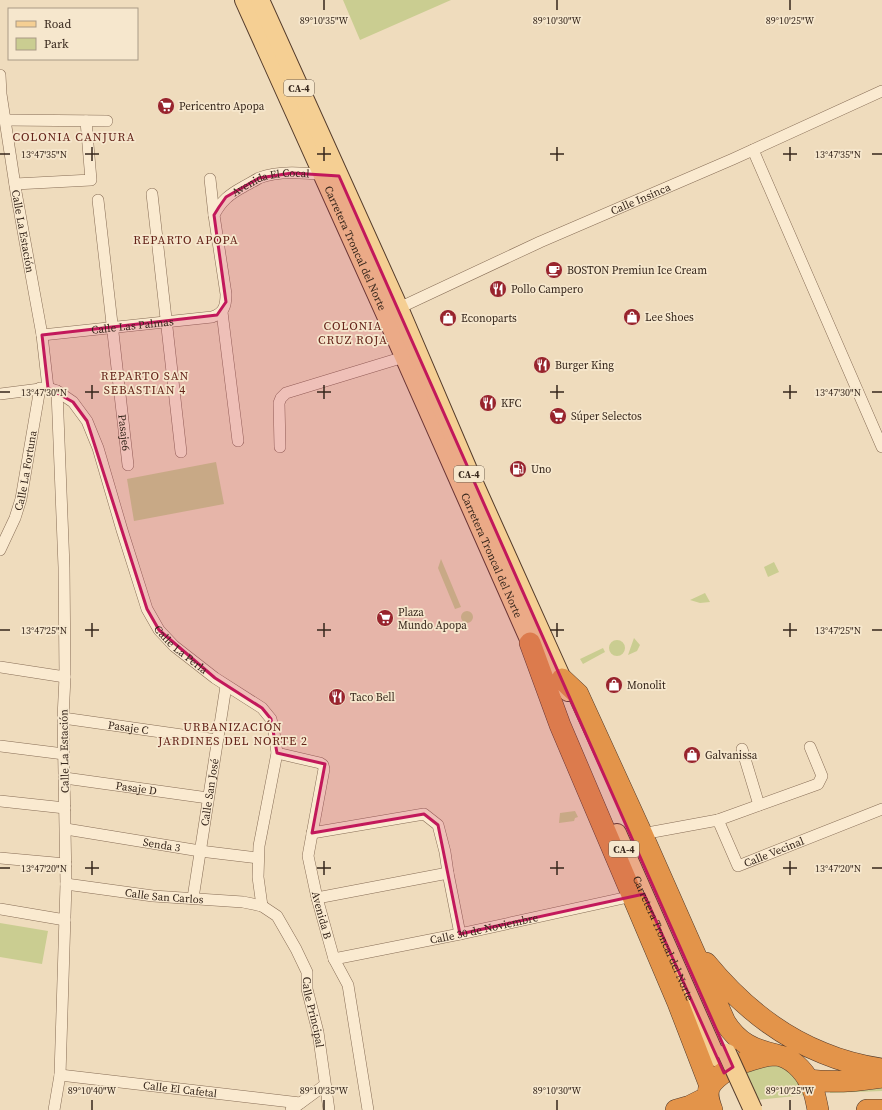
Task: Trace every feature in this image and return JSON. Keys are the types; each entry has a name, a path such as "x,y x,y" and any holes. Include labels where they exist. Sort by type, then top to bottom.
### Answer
{"highway":[{"path":"530,643 560,726 693,1038 710,1098"},
{"path":"562,679 578,694 692,945 720,1011 732,1032 746,1044 760,1052 777,1055 796,1064 811,1084 818,1110"},
{"path":"692,945 718,978 739,1000 783,1033 824,1054 882,1069"},
{"path":"676,1110 710,1098 723,1074 740,1063 763,1056 777,1055"},
{"path":"808,1080 826,1082 859,1081 882,1078"},
{"path":"867,1110 882,1110"}],"main road":[{"name":"Carretera Troncal del Norte","path":"244,0 330,176 399,308 469,472 562,679 722,1055 740,1110"},
{"name":"Carretera Troncal del Norte","path":"260,0 404,357 530,643 722,1055 753,1110"}],"street":[{"name":"Calle La Estación","path":"0,75 15,184 42,334 64,567 66,884 60,1075 54,1110"},
{"name":"Calle Insinca","path":"399,308 540,242 753,150 882,91"},
{"path":"5,120 107,121"},
{"path":"15,184 91,180 86,121"},
{"path":"753,150 882,447"},
{"name":"Avenida El Cocal","path":"214,215 226,197 259,178 292,173 330,176"},
{"path":"210,179 226,294 226,302 222,312 238,441"},
{"path":"152,194 181,452"},
{"name":"Pasaje6","path":"98,200 128,465"},
{"name":"Calle Las Palmas","path":"42,334 212,317 222,312"},
{"path":"280,447 279,403 281,398 286,393 404,357"},
{"path":"0,394 48,389"},
{"name":"Calle La Fortuna","path":"0,550 15,518 21,499 48,389"},
{"name":"Calle La Perla","path":"48,389 72,402 87,421 98,448 147,609 159,630 174,646 226,686 262,708 271,719 277,753 261,829 258,858 258,877 262,906"},
{"path":"0,667 65,677"},
{"name":"Calle San José","path":"192,898 226,686"},
{"name":"Pasaje C","path":"64,718 218,740"},
{"path":"0,746 64,754"},
{"path":"642,834 718,820 818,784 822,776 810,747"},
{"path":"742,749 759,805"},
{"name":"Avenida B","path":"277,753 323,765 324,769 308,856 317,898 334,959 348,985 368,1110"},
{"name":"Pasaje D","path":"65,778 208,798"},
{"path":"0,801 65,808"},
{"name":"Calle Vecinal","path":"718,820 738,866 882,809"},
{"path":"312,833 424,814 438,825 445,852 460,934"},
{"name":"Senda 3","path":"66,829 200,851 258,858"},
{"path":"0,858 66,864"},
{"path":"317,898 448,873"},
{"name":"Calle San Carlos","path":"66,884 153,896 243,902 262,906"},
{"name":"Calle 30 de Noviembre","path":"334,959 460,934 633,896"},
{"name":"Calle Principal","path":"262,906 277,916 307,972 307,989 318,1032 329,1110"},
{"path":"0,909 65,920"},
{"name":"Calle El Cafetal","path":"60,1075 300,1103"},
{"path":"291,1110 325,1085"}],"highlighted area":[{"path":"292,173 339,176 733,1067 724,1073 644,894 460,934 438,825 424,814 312,833 325,764 277,753 271,719 262,708 215,678 159,630 147,609 87,421 73,402 48,388 42,335 217,315 226,302 214,215 226,197 259,178"}],"green space":[{"path":"343,0 451,0 360,40"},
{"path":"216,462 224,504 134,521 127,479"},
{"path":"441,559 461,607 455,609 438,568"},
{"path":"774,562 779,572 768,577 764,567"},
{"path":"705,593 710,602 700,603 690,600"},
{"path":"467,611 471,613 473,617 471,621 467,623 463,621 461,617 463,613"},
{"path":"634,638 640,645 637,651 628,655"},
{"path":"617,640 623,642 625,648 623,654 617,656 611,654 609,648 611,642"},
{"path":"603,648 605,652 583,664 580,659"},
{"path":"575,811 578,817 575,818 574,821 559,823 560,813"},
{"path":"0,923 48,931 42,964 0,957"},
{"path":"766,1062 789,1069 803,1088 804,1095 757,1100 742,1065"},
{"path":"831,1084 882,1084 882,1091 830,1093"}],"place":[{"name":"Pericentro Apopa","path":"166,106"},
{"name":"BOSTON Premiun Ice Cream","path":"554,270"},
{"name":"Pollo Campero","path":"498,289"},
{"name":"Lee Shoes","path":"632,317"},
{"name":"Econoparts","path":"448,318"},
{"name":"Burger King","path":"542,365"},
{"name":"KFC","path":"488,403"},
{"name":"Súper Selectos","path":"558,416"},
{"name":"Uno","path":"518,469"},
{"name":"Plaza Mundo Apopa","path":"385,618"},
{"name":"Monolit","path":"614,685"},
{"name":"Taco Bell","path":"337,697"},
{"name":"Galvanissa","path":"692,755"}],"district":[{"name":"COLONIA CANJURA","path":"74,137"},
{"name":"REPARTO APOPA","path":"186,240"},
{"name":"COLONIA CRUZ ROJA","path":"353,333"},
{"name":"REPARTO SAN SEBASTIAN 4","path":"145,383"},
{"name":"URBANIZACIÓN JARDINES DEL NORTE 2","path":"233,734"}]}
